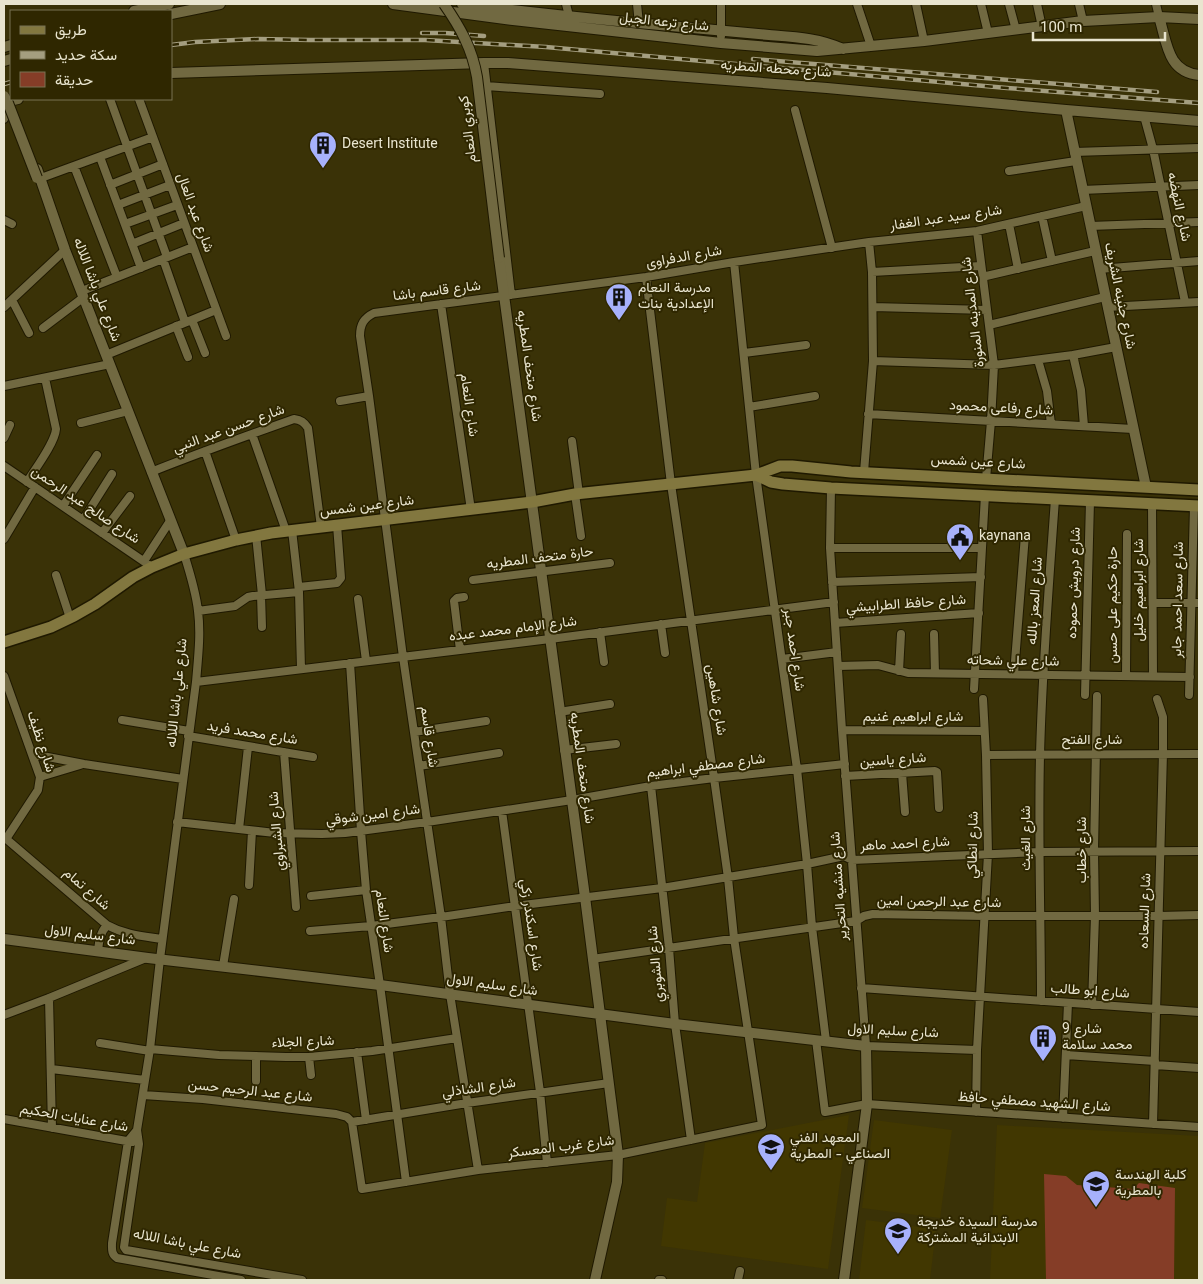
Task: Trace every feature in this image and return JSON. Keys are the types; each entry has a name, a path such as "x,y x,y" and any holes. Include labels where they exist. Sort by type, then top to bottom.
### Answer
{"main road":[{"name":"شارع عين شمس","path":"4,642 52,627 70,618 95,604 148,564 256,535 471,510 577,494 756,475 780,466 1199,490"},
{"name":"شارع عين شمس","path":"756,475 771,482 831,488 1197,506"}],"street":[{"path":"139,10 169,4"},
{"path":"172,14 220,4"},
{"name":"شارع ترعه الجبل","path":"393,4 511,12"},
{"name":"كوبري النعام","path":"444,4 458,24 474,59 499,258"},
{"name":"شارع ترعه الجبل","path":"462,4 570,22 721,43 817,51 924,41 1083,22 1159,17 1199,19"},
{"path":"566,4 570,22"},
{"path":"637,4 640,24"},
{"path":"721,4 721,43"},
{"path":"857,4 871,46"},
{"path":"916,4 924,41"},
{"path":"981,4 988,33"},
{"path":"1009,4 1016,30"},
{"path":"1037,4 1042,27"},
{"path":"1079,4 1083,22"},
{"path":"1156,4 1173,62 1184,72 1199,75"},
{"name":"شارع ترعه الجبل","path":"570,22 640,24 814,39 844,49"},
{"name":"شارع متحف المطريه","path":"484,62 508,296 532,502 618,1155 615,1195 595,1280"},
{"name":"شارع محطه المطريه","path":"172,73 484,62 508,63 1199,120"},
{"path":"486,86 600,94"},
{"path":"4,119 9,99"},
{"name":"شارع علي باشا اللاله","path":"9,99 8,103 39,178 184,554 194,588 198,611 199,646 196,682 182,779 150,1050 137,1130 140,1144 124,1245 126,1250 302,1280"},
{"path":"110,100 188,321 204,353"},
{"name":"شارع عبد العال","path":"139,100 226,336"},
{"path":"795,110 832,248"},
{"name":"شارع جنينه الشريف","path":"1066,110 1146,487"},
{"name":"شارع النهضه","path":"1144,116 1153,149 1185,302"},
{"path":"39,178 153,137"},
{"path":"1009,171 1075,157 1153,149 1199,148"},
{"path":"100,157 141,268"},
{"path":"110,185 162,164"},
{"path":"74,166 117,277"},
{"path":"118,205 170,185"},
{"path":"1082,190 1199,185"},
{"path":"124,224 177,205"},
{"name":"شارع سيد عبد الغفار","path":"869,242 977,231 1086,206"},
{"path":"1042,216 1052,261"},
{"path":"4,220 12,224"},
{"path":"1090,226 1199,222"},
{"path":"132,244 184,223"},
{"path":"1009,224 1018,269"},
{"name":"شارع المدينه المنورة","path":"977,231 994,365 986,479"},
{"path":"864,472 873,360 872,272 869,242"},
{"name":"شارع الدفراوى","path":"508,296 646,277 869,242"},
{"path":"43,328 83,294 117,277 193,247"},
{"path":"4,307 66,250"},
{"path":"982,277 1095,251"},
{"name":"شارع متحف المطريه","path":"499,258 508,296"},
{"path":"1099,269 1199,261"},
{"name":"شارع احمد جبر","path":"734,262 756,475 797,769 808,864 825,1112 867,1104"},
{"path":"872,272 981,266"},
{"name":"شارع شاهين","path":"646,277 671,484 762,1125"},
{"name":"شارع قاسم باشا","path":"374,313 508,296"},
{"path":"12,300 29,333"},
{"path":"989,325 1106,302 1199,302"},
{"name":"شارع النعام","path":"441,304 471,510"},
{"path":"873,307 987,310"},
{"path":"4,386 45,378 108,359 176,326 216,310"},
{"name":"شارع قاسم","path":"374,313 363,322 360,328 360,336 450,994 478,1170"},
{"path":"176,326 188,357"},
{"path":"744,353 806,345"},
{"path":"873,360 994,365 1073,355 1116,347"},
{"path":"1073,355 1080,390 1084,426"},
{"path":"1038,360 1047,392 1051,424"},
{"path":"27,482 55,436 56,429 45,378"},
{"path":"340,401 369,396"},
{"path":"749,407 816,396"},
{"path":"81,423 128,411"},
{"name":"شارع رفاعى محمود","path":"868,414 1133,429"},
{"name":"شارع حسن عبد النبي","path":"151,472 294,419 300,420 305,423 309,433 321,527"},
{"path":"4,438 10,425"},
{"path":"252,434 289,531 299,590 301,669"},
{"path":"572,441 581,536"},
{"path":"205,451 236,540"},
{"path":"63,506 97,455"},
{"name":"شارع صالح عبد الرحمن","path":"4,466 148,564"},
{"path":"83,520 112,474"},
{"path":"4,539 35,487"},
{"name":"شارع منشيه التحرير","path":"831,488 830,548 866,1046 867,1104 844,1280"},
{"path":"102,533 130,496"},
{"path":"974,689 986,496"},
{"name":"شارع المعز بالله","path":"1043,675 1055,499"},
{"name":"شارع درويش حموده","path":"1085,695 1090,501"},
{"name":"شارع ابراهيم خليل","path":"1152,504 1153,676"},
{"name":"شارع سعد احمد جابر","path":"1189,696 1196,603 1197,506"},
{"path":"148,564 170,521"},
{"path":"198,611 235,606 248,597 299,590 336,582 341,578 337,525"},
{"name":"حارة حكيم على حسن","path":"1126,534 1126,676"},
{"path":"256,535 262,595 262,627"},
{"path":"1014,674 1025,535"},
{"path":"830,548 982,548"},
{"name":"حارة متحف المطريه","path":"473,580 610,563"},
{"path":"56,576 70,618"},
{"path":"832,582 981,577"},
{"path":"460,650 454,601 457,598 464,597"},
{"path":"358,599 366,661"},
{"name":"شارع الإمام محمد عبده","path":"196,682 834,602"},
{"path":"1153,603 1196,603"},
{"name":"شارع حافظ الطرابيشي","path":"835,623 979,613"},
{"path":"661,624 665,653"},
{"path":"600,632 604,662"},
{"path":"900,671 901,634"},
{"path":"934,634 935,673"},
{"path":"782,659 837,652"},
{"name":"شارع النعام","path":"350,663 360,831 366,890 406,1182"},
{"name":"شارع علي شحاته","path":"838,666 878,665 905,673 1190,677"},
{"name":"شارع الغيث","path":"1041,1001 1039,852 1043,675"},
{"name":"شارع نظيف","path":"4,676 40,777 38,790 5,838"},
{"name":"شارع خطاب","path":"1092,1005 1095,916 1094,851 1097,696"},
{"name":"شارع انطاكي","path":"976,1112 976,1050 988,854 986,755 982,699"},
{"name":"شارع السعاده","path":"1153,1124 1163,753 1163,717 1157,699"},
{"path":"560,712 610,704"},
{"name":"شارع محمد فريد","path":"122,720 248,747 313,757"},
{"path":"414,732 486,721"},
{"name":"شارع ابراهيم غنيم","path":"842,730 984,730"},
{"path":"564,750 616,744"},
{"path":"239,829 248,747"},
{"name":"شارع الشبراوي","path":"284,752 296,907"},
{"path":"419,766 499,753"},
{"path":"32,754 182,779"},
{"name":"شارع الفتح","path":"986,755 1199,754"},
{"path":"40,777 84,764"},
{"name":"شارع مصطفي ابراهيم","path":"572,800 651,786 845,764"},
{"name":"شارع ياسين","path":"846,776 933,770 936,772 939,808"},
{"path":"902,773 905,812"},
{"name":"شارع الشوبري","path":"651,786 669,948 675,1024 691,1140"},
{"name":"شارع امين شوقي","path":"177,822 252,831 322,834 427,822 572,800"},
{"name":"شارع اسكندر زكي","path":"502,811 540,1092 547,1162"},
{"path":"249,885 252,831"},
{"name":"شارع تمام","path":"5,838 107,925 129,934 162,939"},
{"name":"شارع احمد ماهر","path":"310,931 441,918 515,906 662,888 808,864 844,856 852,860 1039,852 1199,851"},
{"path":"311,896 366,890"},
{"path":"223,966 234,899"},
{"name":"شارع عبد الرحمن امين","path":"592,958 856,921 864,916 873,914 984,916 1199,915"},
{"path":"98,951 100,935 107,925"},
{"name":"شارع سليم الاول","path":"4,939 821,1041 866,1046 976,1050"},
{"path":"4,1015 148,958"},
{"name":"شارع ابو طالب","path":"861,988 1199,1012"},
{"path":"49,998 52,1128"},
{"path":"1063,1118 1068,1003"},
{"name":"شارع الجلاء","path":"100,1043 150,1050 219,1055 309,1057 457,1038"},
{"path":"356,1052 366,1120"},
{"path":"1066,1055 1199,1068"},
{"path":"256,1056 256,1082"},
{"path":"309,1057 311,1075"},
{"path":"51,1069 145,1080"},
{"name":"شارع الشاذلي","path":"352,1122 467,1102 609,1083"},
{"name":"شارع عبد الرحيم حسن","path":"143,1095 203,1099 336,1114 347,1117 352,1122"},
{"name":"شارع الشهيد مصطفي حافظ","path":"867,1104 1199,1127"},
{"name":"شارع عنايات الحكيم","path":"4,1119 140,1144"},
{"name":"شارع غرب المعسكر","path":"352,1122 362,1189 478,1170 618,1155 762,1125"},
{"name":"شارع علي باشا اللاله","path":"137,1130 128,1141 112,1243 114,1255 117,1258 241,1280"},
{"path":"120,1193 131,1195"},
{"path":"738,1280 740,1271"}],"shaded area":[{"name":"المعهد الفني الصناعي - المطرية","path":"849,1115 828,1269 661,1246 667,1198 697,1202 705,1143"},
{"path":"874,1120 952,1130 940,1218 862,1208"},
{"name":"كلية الهندسة بالمطرية","path":"997,1125 1199,1136 1199,1280 990,1280"},
{"name":"مدرسة السيدة خديجة الابتدائية المشتركة","path":"866,1220 936,1229 930,1280 859,1280"}],"green space":[{"path":"1044,1174 1066,1176 1077,1185 1133,1189 1139,1183 1175,1188 1174,1280 1046,1280"}],"railway":[{"path":"422,33 484,36"},
{"path":"172,45 258,39 425,40 546,47 1199,103"},
{"path":"753,59 1157,92"},
{"path":"4,84 10,82"}],"place":[{"name":"Desert Institute","path":"323,169"},
{"name":"مدرسة النعام الإعدادية بنات","path":"619,321"},
{"name":"kaynana","path":"960,561"},
{"name":"9 شارع محمد سلامة","path":"1043,1062"},
{"name":"المعهد الفني الصناعي - المطرية","path":"771,1171"},
{"name":"كلية الهندسة بالمطرية","path":"1096,1208"},
{"name":"مدرسة السيدة خديجة الابتدائية المشتركة","path":"898,1255"}]}
